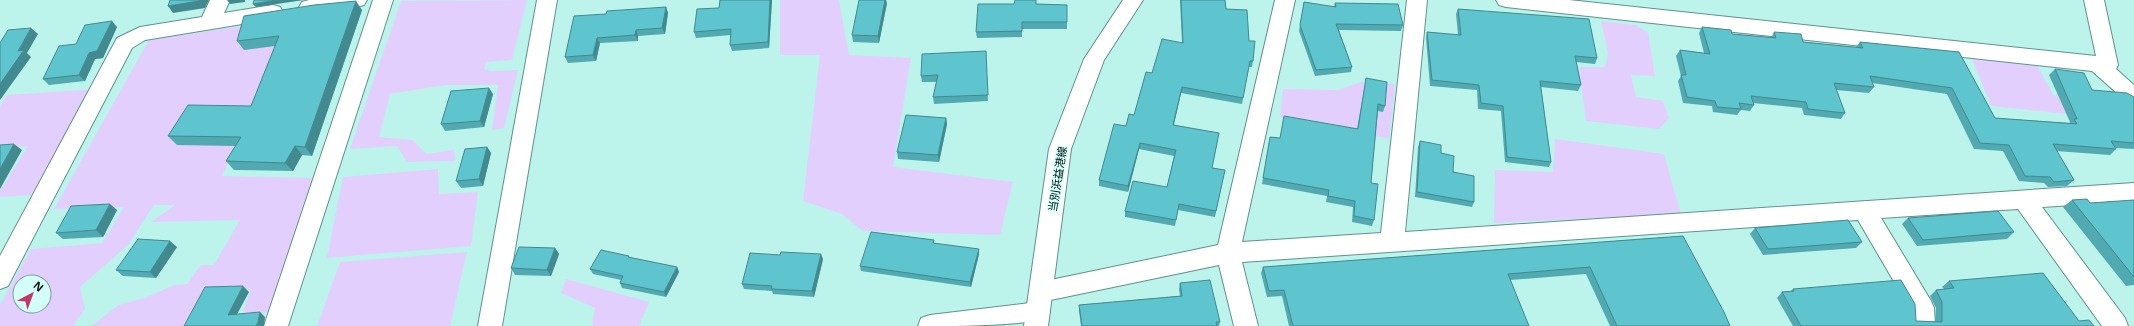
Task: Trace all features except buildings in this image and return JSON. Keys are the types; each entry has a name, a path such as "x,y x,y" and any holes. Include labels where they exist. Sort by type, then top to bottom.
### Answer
{"street":[{"path":"210,21 220,0"},
{"path":"0,279 124,43 140,34 210,21 357,0"},
{"path":"276,326 383,0"},
{"path":"490,326 547,0"},
{"name":"当別浜益港線","path":"1038,310 1060,149 1094,59 1133,0"},
{"path":"1246,326 1228,253 1285,0"},
{"path":"1392,242 1417,0"},
{"path":"1506,0 2108,65 2094,0"},
{"path":"2098,64 2134,97"},
{"path":"930,326 1038,310 1228,253 2134,192"},
{"path":"2023,200 2116,326"},
{"path":"1865,211 1922,308 1923,326"}],"shaded area":[{"path":"527,0 512,60 486,62 484,69 491,71 518,70 504,128 492,130 498,85 445,85 390,94 379,137 413,140 426,154 454,150 455,161 407,162 397,146 350,149 401,1"},
{"path":"780,0 839,0 849,55 911,58 893,167 1013,182 1000,235 863,231 842,214 803,201 820,55 780,55"},
{"path":"283,20 253,111 222,176 313,178 272,311 241,318 251,289 209,290 190,326 91,326 119,305 147,297 174,285 187,284 201,265 214,265 240,220 151,222 175,205 154,205 128,245 80,287 85,309 73,326 0,326 0,305 12,283 12,314 52,314 52,274 17,274 31,249 102,243 124,207 54,209 149,40"},
{"path":"1601,21 1636,25 1648,33 1655,76 1631,75 1636,97 1663,101 1669,118 1659,129 1586,121 1579,67 1605,67 1608,53"},
{"path":"1972,59 2037,65 2054,96 2095,102 2104,118 1991,106"},
{"path":"1361,82 1395,84 1389,139 1280,117 1283,89 1338,90"},
{"path":"97,89 34,195 0,197 0,191 28,146 0,148 0,106 7,95"},
{"path":"1555,139 1664,154 1681,214 1494,223 1495,170 1553,172"},
{"path":"438,169 439,194 478,192 471,246 327,258 343,177"},
{"path":"467,252 450,326 317,326 340,262"},
{"path":"566,279 649,302 639,326 592,326 595,308 561,293"}]}
